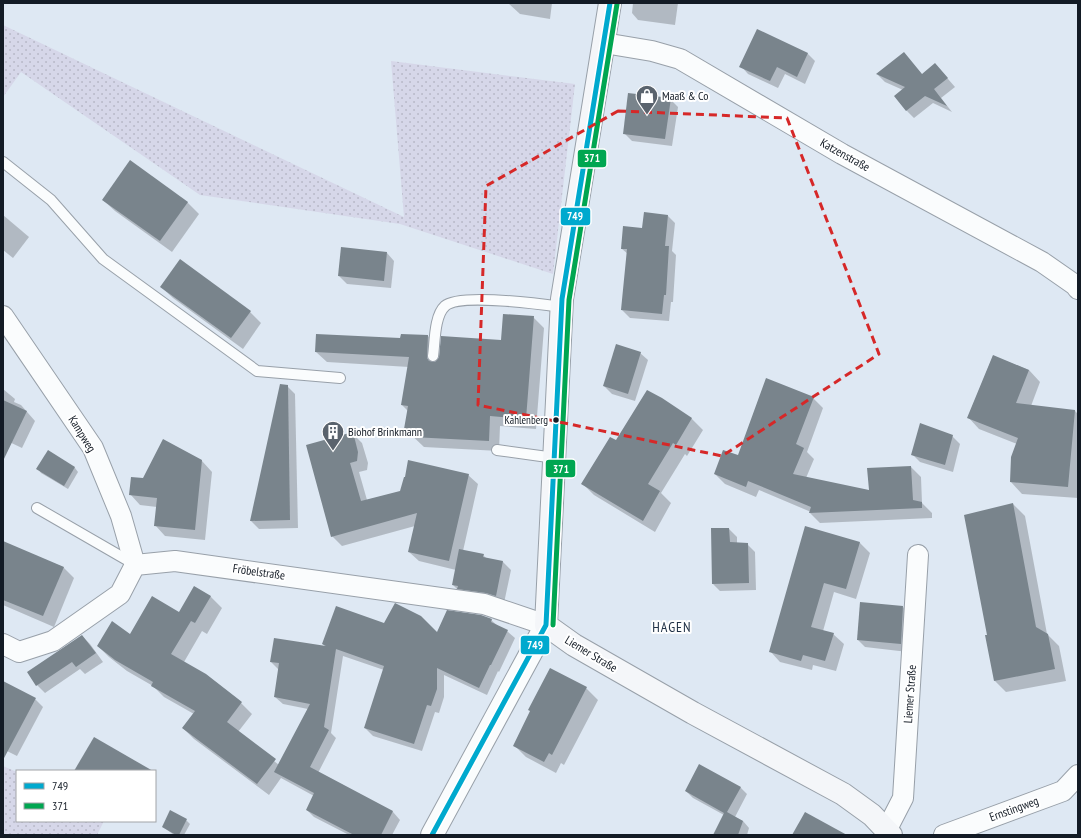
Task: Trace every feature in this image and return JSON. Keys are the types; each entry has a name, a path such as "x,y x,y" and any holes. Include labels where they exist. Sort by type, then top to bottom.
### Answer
{"main road":[{"path":"546,625 562,307 610,3"},
{"name":"Liemer Straße","path":"546,625 574,645 693,713 843,794 872,815 889,832"}],"street":[{"name":"Katzenstraße","path":"604,43 652,51 680,59 842,154 1042,262 1075,285 1078,289"},
{"name":"Kampweg","path":"3,316 93,448 121,516 135,565"},
{"name":"Liemer Straße","path":"889,832 903,798 918,555"},
{"name":"Fröbelstraße","path":"135,565 175,561 484,604 546,625"},
{"path":"3,644 19,652 53,641 120,594 135,565"},
{"path":"432,835 546,625"},
{"name":"Ernstingweg","path":"944,835 1063,791 1078,775"}],"lane":[{"path":"3,162 51,200 104,259 257,372 340,378"},
{"path":"434,356 440,313 444,307 450,303 472,299 562,307"},
{"path":"497,450 555,458"},
{"path":"37,508 135,565"}],"highlighted area":[{"path":"618,111 787,118 879,354 722,456 478,405 486,186"}],"shaded area":[{"path":"3,25 404,217 391,61 575,84 553,274 400,224 200,195 21,72 3,97"},
{"path":"3,766 16,772 16,822 104,822 97,835 3,835"}],"building":[{"path":"757,29 808,53 797,77 777,67 770,81 739,67"},
{"path":"904,52 922,74 935,63 948,78 934,89 947,106 925,96 906,111 894,96 905,87 876,74"},
{"name":"Maaß & Co","path":"628,93 671,98 665,139 623,134"},
{"path":"130,160 188,202 160,241 102,200"},
{"path":"644,212 668,215 665,246 669,246 666,295 664,295 662,314 621,310 627,249 621,249 623,226 642,228"},
{"path":"341,247 387,252 384,281 338,276"},
{"path":"180,259 251,311 231,338 160,287"},
{"path":"503,314 534,316 526,419 490,416 489,441 412,437 414,431 404,429 408,406 401,405 409,357 315,352 316,334 400,338 401,334 428,335 427,358 429,361 435,362 439,357 441,336 501,340"},
{"path":"616,344 641,352 628,394 603,386"},
{"path":"993,355 1029,370 1016,403 1075,410 1068,487 1010,482 1011,457 1018,438 967,418"},
{"path":"766,378 814,397 796,444 804,448 793,474 869,490 867,468 911,466 913,500 922,502 922,508 809,513 811,507 748,481 746,487 714,474 723,450 738,455"},
{"path":"280,384 288,385 290,520 250,521"},
{"path":"647,390 692,418 676,445 673,443 648,484 660,491 643,521 581,484 610,437 616,440"},
{"path":"3,400 27,411 3,461"},
{"path":"920,423 953,435 945,465 911,455"},
{"path":"353,432 358,452 357,461 350,463 361,501 400,491 405,477 408,460 469,474 449,561 408,552 417,513 331,537 306,445"},
{"path":"163,439 202,460 195,530 154,526 157,498 129,495 131,477 143,478"},
{"path":"48,450 75,467 64,486 36,469"},
{"path":"1013,503 1036,627 1048,634 1055,669 994,681 985,635 987,635 964,515"},
{"path":"805,526 860,542 846,589 824,583 811,627 834,633 825,661 803,655 801,661 769,652"},
{"path":"711,528 729,528 730,542 748,543 749,583 712,584"},
{"path":"3,541 64,567 43,616 3,600"},
{"path":"459,549 484,554 483,557 503,561 496,596 457,589 458,586 452,585"},
{"path":"194,586 211,596 195,623 191,621 171,654 206,674 242,702 227,722 276,759 257,784 182,728 195,711 151,686 153,682 115,660 97,646 112,621 130,634 152,596 179,612"},
{"path":"860,602 903,606 901,644 857,640"},
{"path":"395,603 421,616 437,632 447,610 481,615 492,619 491,622 508,630 479,688 437,668 437,689 431,706 427,705 414,744 364,728 384,666 336,649 324,727 329,730 310,767 393,811 381,835 354,835 306,810 314,793 274,772 310,704 274,697 279,663 270,662 274,638 326,646 322,644 336,606 384,623"},
{"path":"82,635 96,653 76,667 72,662 36,686 27,672"},
{"path":"550,668 587,687 552,755 549,753 544,762 513,746 530,711 528,710"},
{"path":"3,681 36,698 3,760"},
{"path":"94,737 151,770 75,770"},
{"path":"699,764 741,787 727,812 743,821 738,835 713,835 724,813 685,791"},
{"path":"170,810 187,819 179,835 176,835 162,827"},
{"path":"805,812 847,835 792,835"}],"transit line":[{"name":"749","path":"432,835 546,625 562,299 610,3"},
{"name":"371","path":"553,625 569,300 617,4"}],"place":[{"name":"Maaß & Co","path":"647,116"},
{"name":"Kahlenberg","path":"556,420"},
{"name":"Biohof Brinkmann","path":"333,452"}],"district":[{"name":"HAGEN","path":"672,627"}]}
